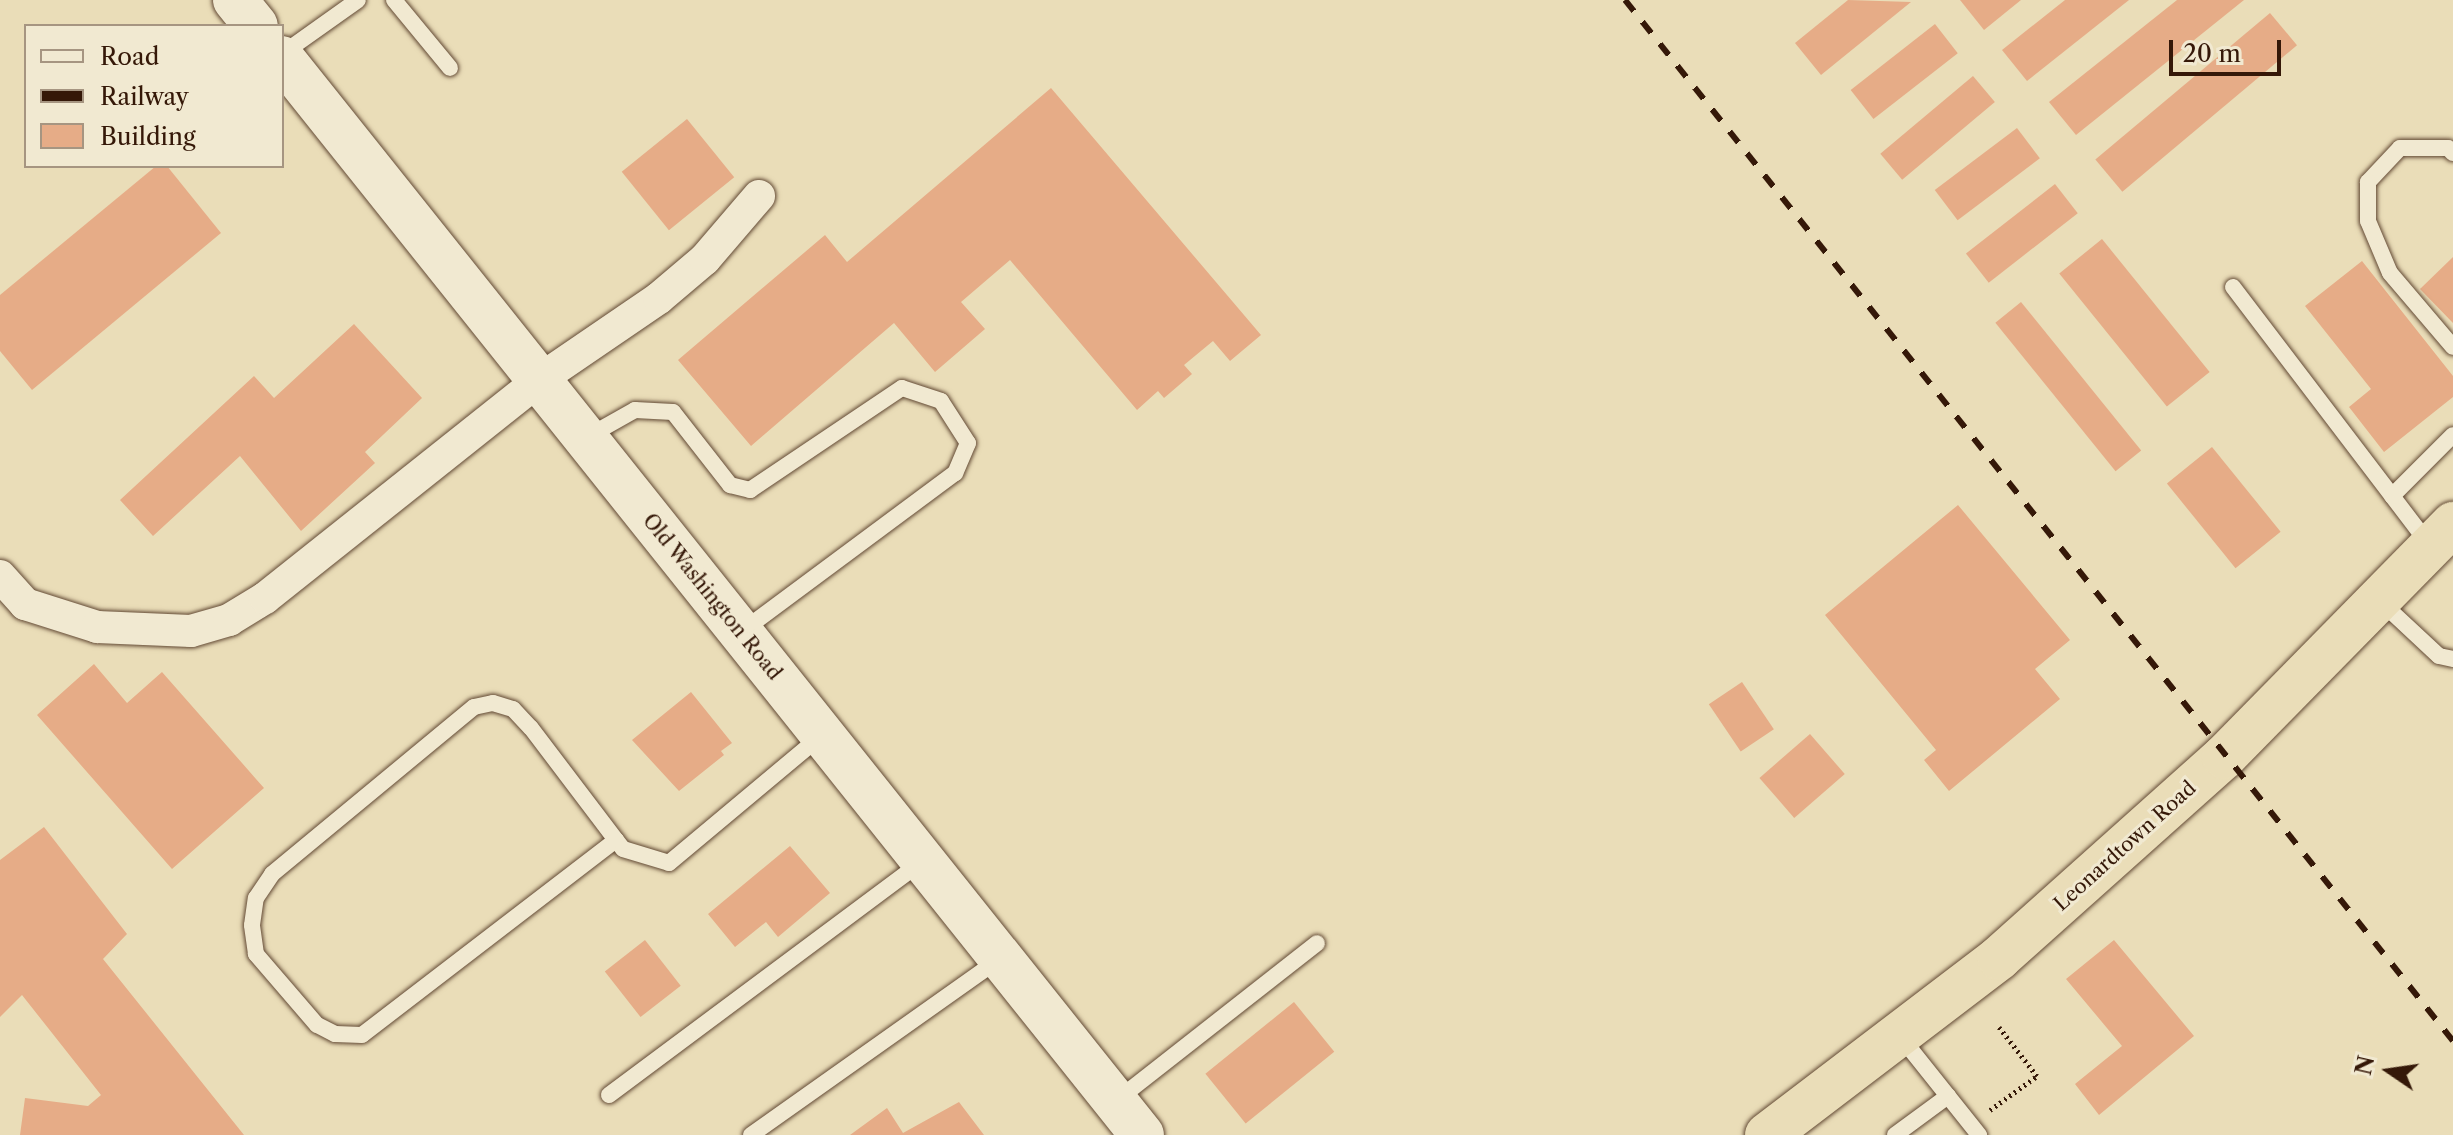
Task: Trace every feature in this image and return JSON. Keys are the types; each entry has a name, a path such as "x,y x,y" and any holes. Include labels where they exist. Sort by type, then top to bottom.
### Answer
{"highway":[{"name":"Leonardtown Road","path":"1767,1135 1999,958 2224,757 2442,535"}],"main road":[{"path":"235,0 254,24"},
{"name":"Old Washington Road","path":"284,59 1142,1135"}],"street":[{"path":"0,576 25,604 97,627 191,631 229,620 265,598 539,380 659,298 705,259 759,196"}],"lane":[{"path":"284,55 358,0"},
{"path":"394,0 450,68"},
{"path":"2453,153 2448,148 2400,148 2368,182 2368,221 2390,273 2453,347"},
{"path":"2233,287 2392,496 2442,535"},
{"path":"585,438 635,410 673,412 730,485 750,490 902,388 941,401 968,443 955,473 739,633"},
{"path":"2392,496 2453,435"},
{"path":"2380,601 2439,656 2453,659"},
{"path":"616,840 362,1035 335,1034 317,1025 256,954 252,925 256,898 272,874 474,707 493,703 513,709 616,840 623,849 649,861 669,863 823,735"},
{"path":"609,1095 923,861"},
{"path":"1115,1101 1317,943"},
{"path":"751,1135 1001,958"},
{"path":"1900,1035 1974,1130"},
{"path":"1895,1135 1948,1096"}],"path":[{"path":"1974,1130 2037,1076 1999,1027"}],"building":[{"path":"1848,0 1911,2 1821,75 1795,43"},
{"path":"1960,0 2021,0 1984,30"},
{"path":"2065,0 2129,0 2027,81 2002,50"},
{"path":"2177,0 2244,0 2076,135 2049,102"},
{"path":"2270,13 2297,45 2122,192 2095,160"},
{"path":"1935,24 1958,53 1873,119 1851,90"},
{"path":"1973,76 1995,102 1902,180 1880,154"},
{"path":"1051,88 1261,335 1230,361 1213,341 1184,365 1192,374 1164,398 1158,391 1137,410 1010,260 961,302 985,329 935,372 894,323 751,446 678,360 825,235 847,262"},
{"path":"687,119 734,177 669,230 622,172"},
{"path":"2017,128 2040,158 1958,220 1935,190"},
{"path":"154,168 169,168 221,233 32,390 0,351 0,295"},
{"path":"2055,184 2078,213 1989,283 1966,254"},
{"path":"2102,239 2210,372 2167,407 2059,274"},
{"path":"2453,257 2453,323 2420,289"},
{"path":"2362,261 2453,376 2453,397 2384,452 2349,407 2371,389 2305,306"},
{"path":"2021,302 2141,450 2116,471 1995,323"},
{"path":"354,324 422,398 365,452 375,463 301,531 240,456 153,536 120,500 254,376 274,398"},
{"path":"2212,447 2281,532 2236,568 2167,484"},
{"path":"1958,505 2070,640 2035,669 2060,699 1949,791 1924,760 1936,750 1825,615"},
{"path":"94,664 127,703 162,672 264,788 172,869 37,715"},
{"path":"1742,682 1774,729 1741,752 1709,704"},
{"path":"691,692 732,743 721,751 724,755 679,791 632,740"},
{"path":"1810,734 1845,774 1794,818 1759,778"},
{"path":"44,827 127,934 103,959 244,1135 20,1135 25,1098 88,1106 101,1095 22,995 0,1017 0,860"},
{"path":"790,846 830,893 778,937 766,922 735,947 708,914"},
{"path":"645,940 681,986 641,1017 605,971"},
{"path":"2114,940 2194,1036 2099,1115 2075,1084 2122,1046 2066,979"},
{"path":"1294,1002 1334,1052 1246,1123 1205,1074"},
{"path":"959,1102 984,1135 850,1135 887,1108 903,1133"}],"railway":[{"path":"1625,0 2453,1041"}]}
